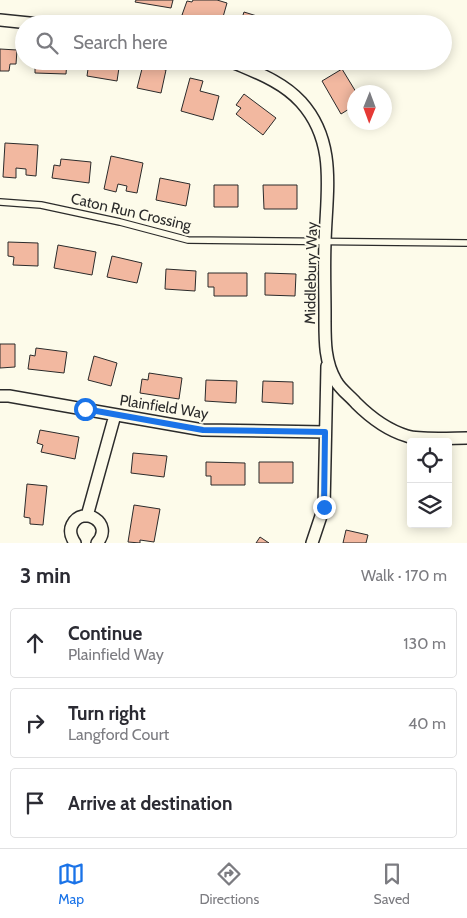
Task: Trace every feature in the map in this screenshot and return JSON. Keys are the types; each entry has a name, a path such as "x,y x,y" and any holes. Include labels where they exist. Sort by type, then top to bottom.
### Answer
{"street":[{"path":"0,20 15,22"},
{"name":"Middlebury Way","path":"251,70 286,88 302,102 314,120 322,141 327,164 328,190 324,242 325,340 327,362 336,382 367,414 383,425 408,436 467,438"},
{"path":"312,543 324,507 327,362"},
{"name":"Plainfield Way","path":"0,396 10,396 203,430 325,432"},
{"path":"86,516 115,415"},
{"path":"75,543 71,537 71,526 76,519 86,516 93,517 101,525 102,535 97,543"}],"lane":[{"name":"Caton Run Crossing","path":"0,202 41,205 120,222 188,240 467,243"}],"building":[{"path":"136,0 173,0 171,8 135,2"},
{"path":"193,0 217,0 227,3 224,15 182,15 187,1 192,2"},
{"path":"244,12 254,15 243,15"},
{"path":"0,49 15,50 15,64 10,64 9,71 0,71"},
{"path":"35,70 66,70 66,74 35,73"},
{"path":"88,70 119,70 117,81 87,76"},
{"path":"142,70 166,70 161,93 137,88"},
{"path":"343,70 352,85 347,85 347,110 341,114 322,81"},
{"path":"190,78 203,81 200,91 219,96 213,120 181,111"},
{"path":"244,94 276,118 263,135 236,114 241,108 236,105"},
{"path":"5,143 38,145 36,176 26,175 26,169 16,168 16,178 3,177"},
{"path":"111,156 143,163 137,193 126,191 127,186 118,184 116,192 104,189"},
{"path":"61,159 91,162 89,183 52,178 54,165 60,166"},
{"path":"160,178 190,184 186,206 156,200"},
{"path":"214,185 238,185 238,207 214,207"},
{"path":"263,185 297,185 297,209 264,209"},
{"path":"8,242 38,243 38,266 13,265 14,257 8,256"},
{"path":"58,245 96,252 92,275 54,268"},
{"path":"112,256 142,263 137,283 107,277"},
{"path":"166,269 196,271 195,291 165,289"},
{"path":"208,273 247,273 247,296 214,296 214,287 208,287"},
{"path":"265,273 296,274 295,296 265,295"},
{"path":"0,344 15,344 15,367 0,368"},
{"path":"36,348 67,352 64,373 28,369 30,355 35,356"},
{"path":"94,356 117,363 111,386 88,380"},
{"path":"149,373 182,378 179,399 140,393 142,379 148,380"},
{"path":"206,380 237,381 236,403 205,401"},
{"path":"263,381 293,382 293,404 262,402"},
{"path":"40,430 79,437 75,459 41,452 43,445 37,443"},
{"path":"133,453 167,456 164,477 131,473"},
{"path":"206,462 245,463 245,485 211,485 211,476 206,476"},
{"path":"259,462 293,462 293,483 259,483"},
{"path":"27,484 47,486 43,525 30,524 30,518 24,517"},
{"path":"134,505 160,509 154,542 140,540 140,543 128,542"},
{"path":"346,530 368,535 366,543 343,543"},
{"path":"260,537 269,543 256,543"}],"route":[{"path":"85,409 203,430 325,432 324,507"}]}
